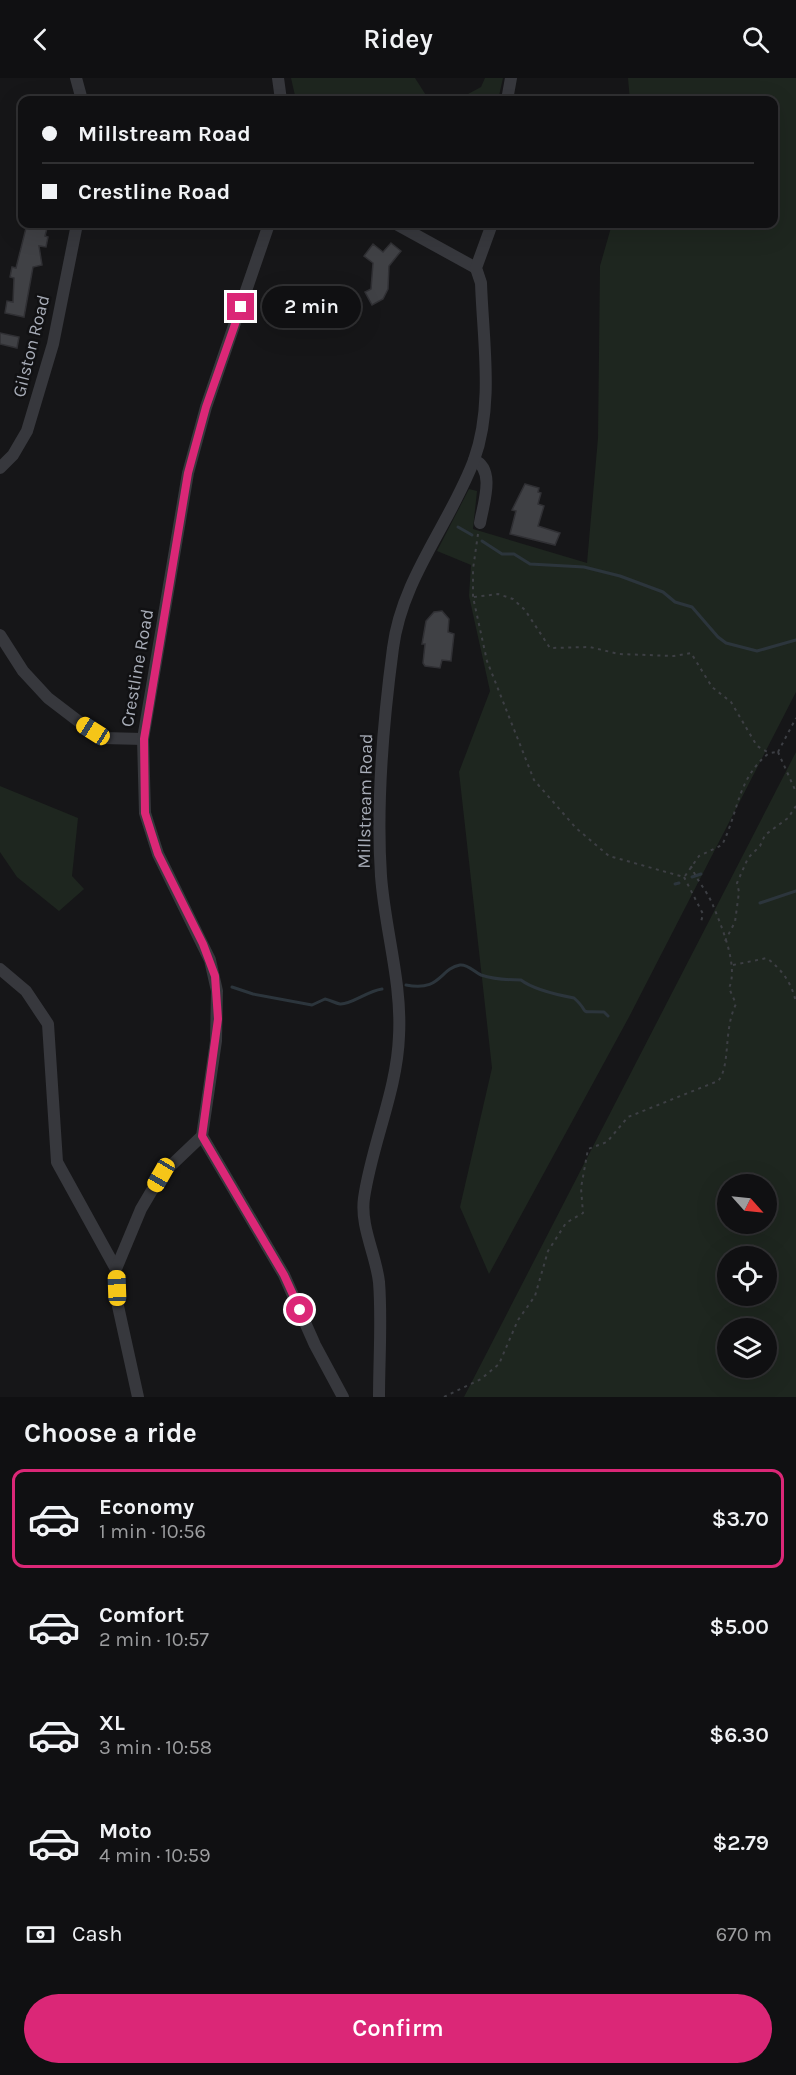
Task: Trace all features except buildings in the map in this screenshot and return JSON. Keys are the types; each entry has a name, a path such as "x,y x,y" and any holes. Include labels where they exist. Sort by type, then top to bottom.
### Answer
{"street":[{"path":"76,78 81,96"},
{"path":"278,78 280,96"},
{"path":"508,96 511,78"},
{"name":"Gilston Road","path":"0,468 13,455 27,431 53,344 75,228"},
{"name":"Crestline Road","path":"202,1136 217,1030 217,991 210,960 158,854 145,813 144,739 188,473 206,407 268,228"},
{"path":"403,228 476,268 491,228"},
{"name":"Millstream Road","path":"379,1397 379,1282 364,1210 364,1199 397,1060 399,1034 398,985 381,877 379,831 389,672 395,632 405,596 451,510 474,460 483,429 485,381 481,283 476,268"},
{"path":"474,460 482,465 487,475 480,523"},
{"path":"0,635 23,671 48,698 82,724 104,738 144,739"},
{"path":"0,969 26,991 48,1024 57,1162 116,1269"},
{"path":"138,1397 118,1306 116,1269 141,1209 161,1175 202,1136 284,1275 315,1345 343,1397"}],"path":[{"path":"480,523 473,568 473,597 487,661 534,780 576,828 609,856 684,877 703,914 701,922"},
{"path":"473,597 498,594 513,599 525,610 550,648 590,647 619,654 674,656 691,653 712,687 731,702 757,746 769,753"},
{"path":"778,752 796,718"},
{"path":"684,877 690,866 705,851 722,845 740,790 759,761 769,753 778,752"},
{"path":"778,752 796,792"},
{"path":"725,941 735,922 739,892 737,883 748,858 760,846 765,835 788,818 796,806"},
{"path":"444,1397 481,1379 499,1364 518,1320 536,1296 548,1251 566,1223 583,1213 581,1188 588,1149 607,1142 628,1117 718,1081 727,1066 725,1050 729,1018 736,1004 729,988 734,977 733,965 711,902 690,866"},
{"path":"733,965 767,958 782,970 792,986 796,1002"}],"shaded area":[{"path":"291,78 415,78 426,96 295,96"},
{"path":"485,78 503,78 499,96 464,96 481,87"},
{"path":"628,78 796,78 796,692 629,1017 489,1274 460,1207 492,1068 459,772 490,691 469,596 471,565 437,551 469,489 477,491 473,529 587,563 598,438 600,266 611,228 778,228 778,96 630,96"},
{"path":"796,752 796,1397 464,1397"},
{"path":"0,786 78,818 72,876 84,889 59,911 17,877 0,852"}],"waterway":[{"path":"458,527 472,535"},
{"path":"482,541 502,554 514,554 530,564 584,567 620,576 663,592 675,602 692,607 726,643 757,651 796,640"},
{"path":"692,877 701,874"},
{"path":"675,884 679,883"},
{"path":"760,903 796,891"},
{"path":"406,985 418,986 433,983 453,967 463,965 481,975 521,980 539,989 574,998 585,1011 604,1012 608,1016"},
{"path":"232,987 253,994 312,1005 325,999 344,1004 382,989"}],"route":[{"path":"241,307 206,407 188,473 144,739 145,813 158,854 203,944 215,976 218,1019 202,1136 284,1275 300,1310"}]}
